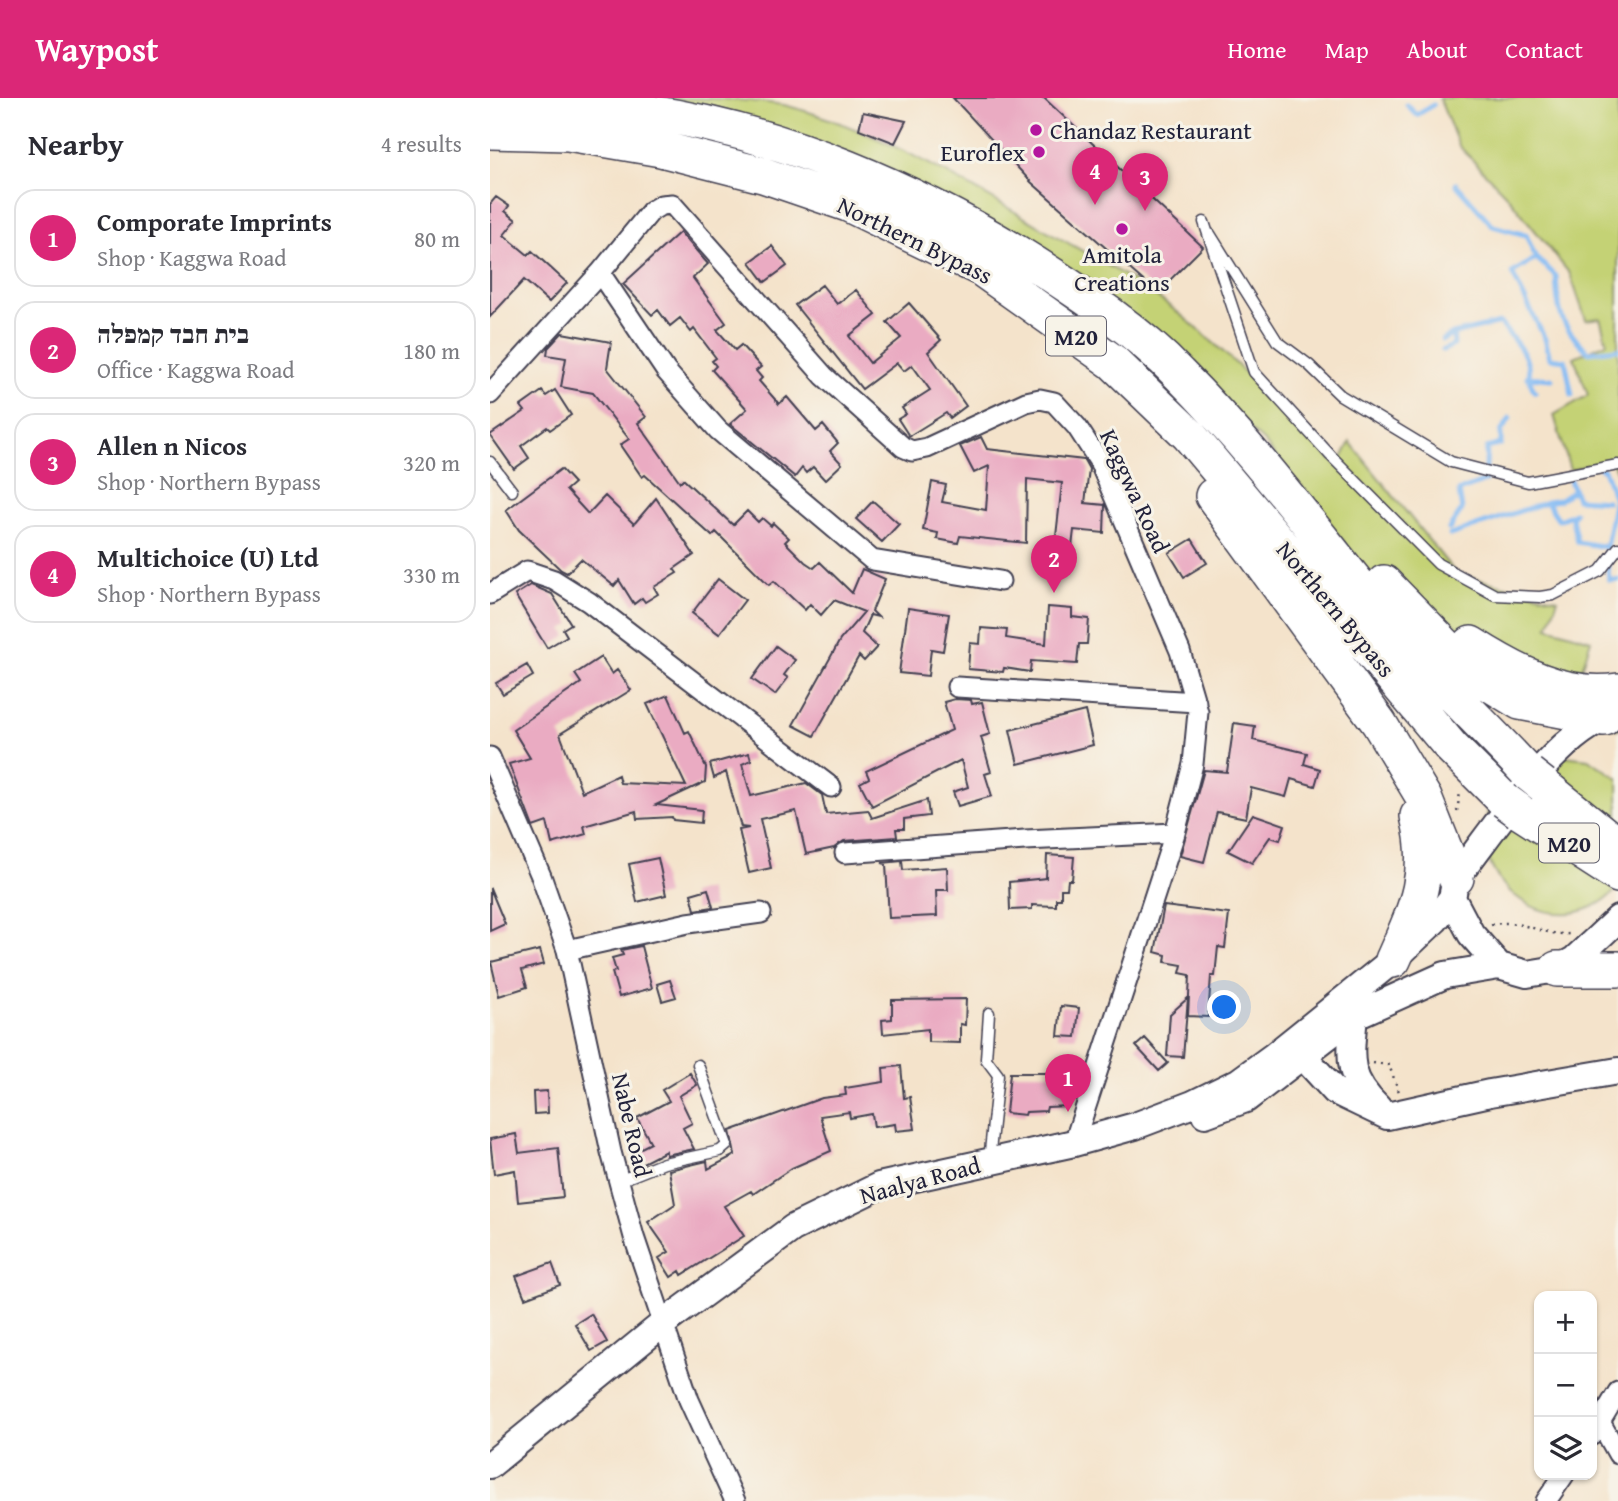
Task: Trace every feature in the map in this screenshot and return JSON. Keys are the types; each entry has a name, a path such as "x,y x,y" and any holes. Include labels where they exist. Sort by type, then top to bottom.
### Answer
{"highway":[{"name":"Northern Bypass","path":"490,103 570,104 648,112 736,131 867,177 930,204 986,233 1058,279 1124,327 1178,372 1201,422 1451,747 1512,805 1618,875"},
{"name":"Northern Bypass","path":"490,131 568,133 661,149 763,175 848,204 982,269 1201,422 1536,780 1606,836 1618,842"},
{"path":"1454,888 1424,798 1379,723 1206,487 1199,471 1201,422 1247,421 1264,434 1335,518 1387,587 1504,665 1538,681 1573,690 1613,708"},
{"path":"1393,960 1425,877 1423,835 1406,768"},
{"path":"1558,969 1618,969"}],"main road":[{"path":"1387,1116 1364,1094 1354,1077 1350,1062 1354,1004 1393,960 1435,920 1454,888 1537,775 1588,726 1613,708"},
{"path":"1454,888 1471,934 1499,965"},
{"path":"1354,1004 1445,975 1499,965 1527,974 1558,969 1574,960 1618,919"},
{"name":"Naalya Road","path":"490,1465 664,1322 793,1228 837,1203 879,1186 1074,1143 1135,1126 1205,1114 1246,1100 1296,1050 1354,1004"},
{"path":"1296,1050 1335,1091 1387,1116 1490,1093 1618,1071"}],"street":[{"name":"Kaggwa Road","path":"600,273 651,211 661,205 672,204 824,376 903,447 912,451 927,448 1026,402 1040,399 1054,402 1077,427 1099,461 1180,651 1198,712 1192,764 1175,833 1074,1143"},
{"path":"490,394 600,273 666,371 718,430 872,560 1000,581"},
{"path":"490,594 527,571 554,580 625,629 831,787"},
{"path":"957,687 1196,702"},
{"name":"Nabe Road","path":"490,757 541,876 567,950 634,1237 689,1400 735,1501"},
{"path":"845,853 1175,833"},
{"path":"567,950 688,923 761,913"},
{"path":"1597,1426 1618,1392"},
{"path":"1597,1429 1618,1454"},
{"path":"1546,1501 1561,1480"}],"lane":[{"path":"1618,465 1528,482 1451,462 1340,395 1309,365 1277,341 1205,226 1254,372 1331,456 1438,564 1495,595 1541,597 1553,595 1600,571 1618,548"},
{"path":"490,462 512,491"},
{"path":"989,1013 986,1059 998,1075 989,1162"},
{"path":"619,1181 664,1163 720,1151 727,1145 698,1065"}],"green space":[{"path":"641,98 713,99 784,105 854,129 924,161 1136,283 1181,315 1222,351 1338,466 1350,442 1456,574 1558,599 1548,627 1591,640 1579,678 1618,681 1618,729 1555,715 1370,575 1264,442 1085,280"},
{"path":"1439,98 1618,98 1618,475 1611,459 1570,470 1554,415 1588,395 1574,357 1607,343 1600,318 1586,320 1570,274 1509,198 1459,146"},
{"path":"1557,755 1588,759 1618,778 1618,888 1592,907 1564,913 1538,909 1514,895 1496,874 1486,848 1486,819 1499,789 1525,764"}],"building":[{"path":"953,98 1044,98 1203,247 1157,293 1031,182"},
{"path":"863,112 906,121 895,143 859,129"},
{"path":"496,197 509,206 505,211 516,220 504,235 528,255 532,251 567,283 549,302 524,280 490,317 490,204"},
{"path":"680,232 708,264 693,278 726,323 717,330 735,350 741,345 761,367 756,371 762,378 759,381 779,404 787,397 816,431 823,425 838,443 830,451 842,464 825,480 813,467 806,473 802,468 795,477 730,424 747,409 712,370 716,366 712,361 716,358 694,329 691,332 680,318 670,326 658,310 652,315 623,284"},
{"path":"772,246 787,266 765,282 750,262"},
{"path":"822,285 837,304 856,290 876,315 849,336 870,363 901,338 887,322 909,303 941,340 928,352 966,406 950,418 946,413 909,436 898,419 906,414 902,408 930,390 912,365 904,371 897,363 862,389 795,305"},
{"path":"562,333 611,342 607,368 646,417 638,423 680,482 683,479 733,525 747,511 758,522 762,518 771,526 773,523 789,538 785,542 805,562 814,568 820,562 852,593 862,569 885,579 872,611 878,617 870,615 862,633 877,647 864,661 859,656 814,736 793,725 840,640 864,612 834,600 821,615 810,604 805,610 774,581 769,585 716,532 712,536 645,475 642,477 620,445 629,439 593,393 561,387 566,358 547,355 548,348"},
{"path":"555,390 571,415 550,430 547,427 521,446 529,458 514,469 490,435 525,411 521,406 542,391 546,396"},
{"path":"981,437 987,449 1084,460 1089,469 1085,503 1105,505 1104,533 1074,530 1072,547 1055,545 1062,483 1027,479 1026,543 960,536 958,543 937,539 938,533 923,530 932,482 946,485 942,502 986,510 989,466 974,473 960,446"},
{"path":"561,469 574,483 566,490 588,514 605,496 634,524 656,498 694,555 674,569 677,573 654,587 658,594 645,602 642,598 634,604 619,580 614,586 581,559 567,573 561,570 519,530 506,510"},
{"path":"873,501 899,524 882,542 856,519"},
{"path":"1192,539 1207,563 1184,577 1169,553"},
{"path":"718,579 745,600 719,634 692,613"},
{"path":"531,585 552,594 571,624 563,629 567,636 547,648 515,595"},
{"path":"1048,607 1072,609 1072,617 1089,619 1087,644 1079,644 1077,664 1031,661 1030,672 1004,668 1003,672 968,669 970,643 980,644 981,628 1007,630 1006,638 1046,644"},
{"path":"908,608 949,614 943,651 931,649 928,676 899,673"},
{"path":"776,646 795,660 784,675 788,678 775,695 752,679"},
{"path":"601,657 612,674 617,670 631,690 560,734 582,792 618,775 620,783 686,786 647,704 668,695 685,733 689,731 706,767 705,782 656,805 702,810 701,823 673,820 672,817 637,819 636,811 584,826 586,834 552,844 547,822 533,827 509,764 530,758 513,730 581,683 575,674"},
{"path":"527,665 533,676 503,694 496,683"},
{"path":"955,699 971,700 972,704 982,702 990,734 981,737 991,772 985,774 992,796 958,806 953,792 968,787 961,760 872,806 860,783 869,778 866,771 952,730 944,702"},
{"path":"1085,711 1093,745 1018,764 1010,730"},
{"path":"1234,723 1255,726 1253,740 1307,753 1304,764 1320,769 1315,786 1291,779 1286,797 1251,788 1246,818 1217,812 1204,862 1180,856 1204,770 1227,772"},
{"path":"749,753 751,760 742,764 751,796 806,783 822,795 826,814 868,810 872,818 927,800 929,816 904,819 904,829 896,829 897,837 844,841 834,848 806,854 796,811 760,819 771,868 749,873 739,830 749,828 741,827 726,772 714,778 710,764"},
{"path":"1253,814 1285,825 1280,840 1270,837 1252,863 1228,851"},
{"path":"1047,855 1074,857 1072,880 1068,880 1067,889 1061,889 1061,899 1056,899 1056,906 1032,905 1032,909 1010,910 1009,882 1046,878"},
{"path":"658,858 666,895 637,902 629,864"},
{"path":"902,861 903,870 947,867 948,890 936,890 937,916 889,918 886,864 882,863"},
{"path":"490,888 505,924 490,931"},
{"path":"708,889 713,907 695,910 691,894"},
{"path":"1164,906 1229,914 1225,948 1218,947 1215,976 1211,976 1208,1017 1188,1016 1190,975 1180,973 1182,965 1165,962 1166,955 1155,952"},
{"path":"641,946 652,988 619,997 612,972 616,971 612,958 623,955 621,950"},
{"path":"540,950 544,964 522,970 527,987 499,996 491,962"},
{"path":"670,980 676,997 662,1001 657,984"},
{"path":"1188,998 1183,1057 1167,1056 1170,1014"},
{"path":"966,999 965,1025 960,1024 960,1043 928,1042 928,1029 883,1034 882,1020 892,1019 892,1000"},
{"path":"1061,1006 1079,1008 1076,1037 1058,1036"},
{"path":"1145,1038 1168,1063 1159,1071 1136,1046"},
{"path":"901,1066 904,1098 910,1097 915,1129 896,1131 895,1124 874,1127 872,1114 850,1118 849,1112 820,1116 831,1151 792,1168 753,1194 751,1191 724,1206 744,1236 682,1275 680,1271 671,1277 659,1258 669,1252 648,1222 675,1204 669,1170 707,1161 708,1169 735,1155 730,1131 822,1098 846,1095 845,1088 884,1082 883,1068"},
{"path":"690,1073 697,1085 679,1096 692,1123 683,1128 694,1149 666,1155 666,1151 637,1166 631,1153 651,1143 637,1118 669,1101 662,1090"},
{"path":"1010,1073 1069,1073 1068,1106 1047,1107 1046,1111 1026,1112 1025,1115 1006,1113"},
{"path":"547,1091 548,1113 534,1114 533,1092"},
{"path":"516,1134 519,1153 558,1148 563,1197 518,1202 515,1170 494,1174 490,1139"},
{"path":"552,1263 560,1285 525,1298 516,1276"},
{"path":"591,1314 607,1342 591,1351 575,1324"}],"waterway":[{"path":"1407,105 1417,115 1433,105"},
{"path":"1456,184 1493,226 1526,235 1536,258 1556,276 1562,318 1579,343 1589,352 1618,349"},
{"path":"1536,258 1512,273 1545,339 1550,358 1565,360 1572,395"},
{"path":"1443,340 1453,334 1500,323 1527,360 1530,382 1535,392"},
{"path":"1443,350 1454,345 1453,334"},
{"path":"1527,377 1552,379"},
{"path":"1449,529 1462,510 1459,491 1485,481 1487,448 1501,444 1501,432 1510,418"},
{"path":"1600,468 1604,470 1615,499 1606,547 1609,580 1618,580"},
{"path":"1568,475 1577,499 1607,501"},
{"path":"1547,502 1559,500 1574,490"},
{"path":"1450,535 1547,502 1559,520 1575,513"},
{"path":"1574,513 1572,519 1577,542 1606,547"}],"place":[{"name":"Chandaz Restaurant","path":"1036,130"},
{"name":"Euroflex","path":"1039,152"},
{"name":"Multichoice (U) Ltd","path":"1095,205"},
{"name":"Allen n Nicos","path":"1145,211"},
{"name":"Amitola Creations","path":"1122,229"},
{"name":"בית חבד קמפלה","path":"1054,593"},
{"name":"Comporate Imprints","path":"1068,1112"}]}
